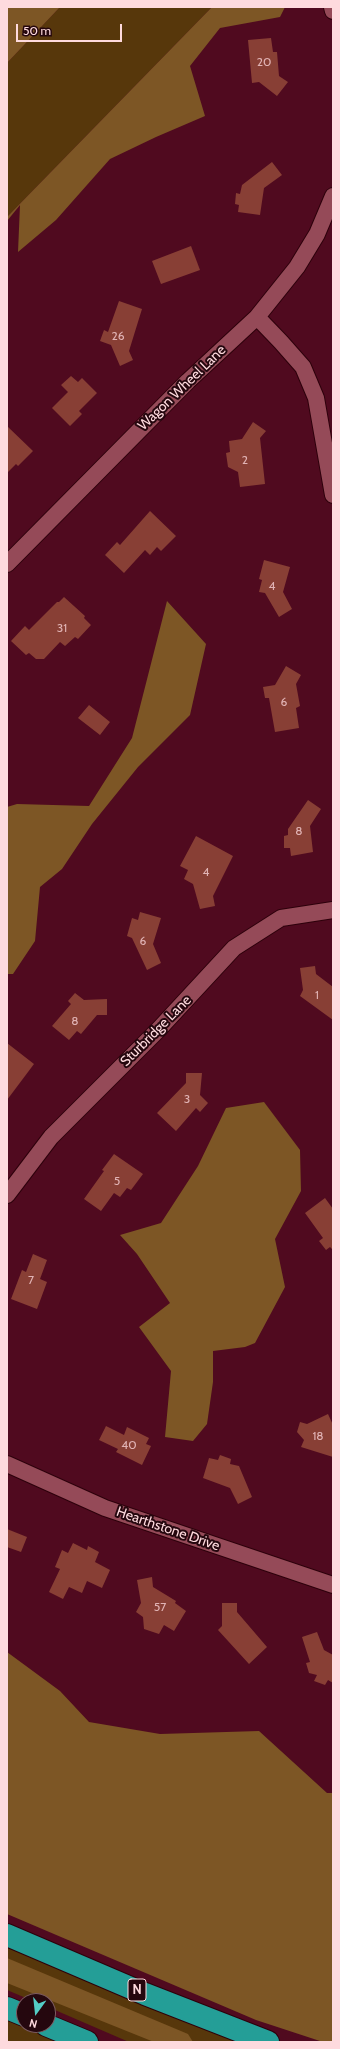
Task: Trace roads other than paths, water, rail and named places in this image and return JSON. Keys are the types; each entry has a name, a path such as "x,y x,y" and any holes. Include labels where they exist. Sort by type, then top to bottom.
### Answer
{"highway":[{"name":"N","path":"7,1935 145,1994 268,2042"},
{"path":"56,2029 86,2042"}],"street":[{"path":"332,7 333,11"},
{"name":"Wagon Wheel Lane","path":"7,564 188,381 257,317 301,260 317,234 333,196"},
{"path":"257,317 303,367 313,391 333,495"},
{"name":"Sturbridge Lane","path":"7,1195 51,1137 159,1030 234,948 281,918 333,910"},
{"name":"Hearthstone Drive","path":"7,1464 105,1508 333,1585"}]}
